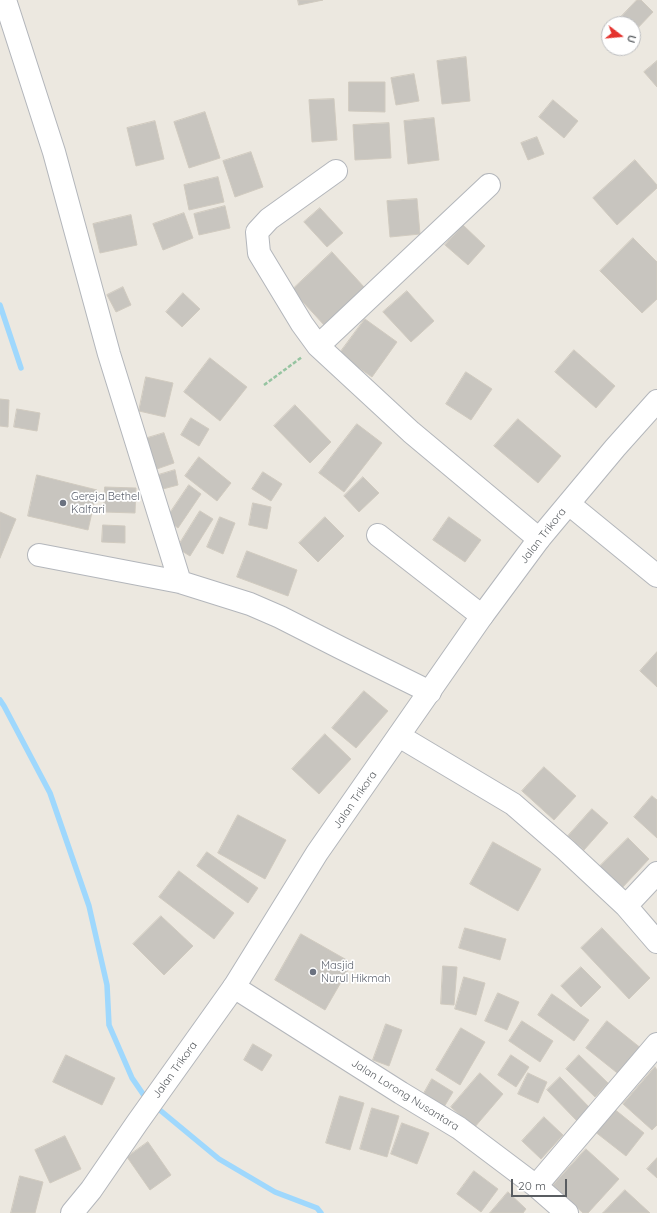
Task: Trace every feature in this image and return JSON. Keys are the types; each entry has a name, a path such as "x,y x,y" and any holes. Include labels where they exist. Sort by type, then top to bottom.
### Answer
{"street":[{"path":"5,0 51,145 109,354 180,582"},
{"path":"336,171 269,219 256,232 259,254 302,324 318,346 411,432 539,540"},
{"path":"318,346 489,185"},
{"name":"Jalan Trikora","path":"72,1213 91,1190 234,987 318,853 482,616 568,504 657,401"},
{"path":"568,504 657,576"},
{"path":"378,535 482,616"},
{"path":"39,555 180,582 250,604 280,616 430,692"},
{"path":"399,736 513,804 566,850 626,906 657,942"},
{"path":"626,906 657,873"},
{"name":"Jalan Lorong Nusantara","path":"234,987 401,1093 460,1128 536,1186 567,1213"},
{"path":"536,1186 657,1044"}],"path":[{"path":"264,385 318,346"}],"building":[{"path":"298,0 323,0 299,5"},
{"path":"637,0 641,0 653,12 641,25 641,16 622,16"},
{"path":"466,57 470,101 442,104 437,61"},
{"path":"657,61 657,87 644,72"},
{"path":"414,74 419,101 396,105 391,78"},
{"path":"349,82 385,82 385,112 349,111"},
{"path":"334,99 337,140 312,142 309,100"},
{"path":"553,100 578,121 564,138 539,117"},
{"path":"205,112 220,158 189,168 174,122"},
{"path":"434,118 439,160 408,164 404,121"},
{"path":"155,121 164,159 136,166 127,128"},
{"path":"389,123 391,158 355,160 353,125"},
{"path":"537,137 544,154 528,160 521,143"},
{"path":"251,152 263,187 235,197 223,161"},
{"path":"635,160 657,185 657,188 617,225 593,198"},
{"path":"218,177 224,202 189,210 184,185"},
{"path":"417,199 420,234 390,237 387,201"},
{"path":"225,206 230,228 199,235 194,214"},
{"path":"320,208 343,233 327,247 304,222"},
{"path":"184,213 193,238 163,250 153,224"},
{"path":"131,215 137,245 100,253 93,224"},
{"path":"463,225 485,246 468,265 445,245"},
{"path":"633,238 657,262 657,299 642,313 600,271"},
{"path":"332,252 364,287 324,325 292,290"},
{"path":"123,287 131,305 116,312 107,295"},
{"path":"407,291 434,321 411,342 383,312"},
{"path":"183,293 200,309 182,327 166,312"},
{"path":"365,319 397,342 372,377 339,354"},
{"path":"574,350 615,386 596,408 555,372"},
{"path":"210,358 247,387 220,421 184,392"},
{"path":"466,372 492,389 471,420 446,404"},
{"path":"146,377 173,383 165,417 139,411"},
{"path":"0,399 9,400 8,427 0,426"},
{"path":"295,405 331,442 310,463 274,426"},
{"path":"17,409 40,413 37,431 14,427"},
{"path":"191,418 209,429 199,446 181,435"},
{"path":"518,419 561,456 538,483 494,446"},
{"path":"357,424 382,443 344,492 319,473"},
{"path":"164,433 174,463 154,470 144,439"},
{"path":"199,457 231,483 217,501 185,476"},
{"path":"175,470 178,485 159,490 155,476"},
{"path":"263,472 282,484 271,501 252,489"},
{"name":"Gereja Bethel Kalfari","path":"37,475 97,490 88,530 28,516"},
{"path":"363,477 379,493 359,512 344,496"},
{"path":"189,485 201,494 178,528 166,519"},
{"path":"105,487 136,488 135,513 104,512"},
{"path":"253,503 271,507 267,529 249,525"},
{"path":"200,511 213,519 190,556 177,548"},
{"path":"0,512 16,519 0,558"},
{"path":"220,517 235,523 223,554 207,547"},
{"path":"325,517 344,536 318,562 299,543"},
{"path":"449,517 481,540 465,562 433,540"},
{"path":"103,525 125,526 125,543 102,542"},
{"path":"247,551 297,570 288,596 237,577"},
{"path":"657,652 657,687 640,671"},
{"path":"364,691 388,711 356,748 332,728"},
{"path":"325,734 351,759 319,794 292,769"},
{"path":"544,767 576,796 554,820 522,791"},
{"path":"652,796 657,800 657,838 634,817"},
{"path":"592,809 608,823 584,850 568,836"},
{"path":"238,815 286,840 265,879 218,853"},
{"path":"628,838 649,859 622,888 600,866"},
{"path":"493,842 541,869 518,911 470,884"},
{"path":"207,852 258,888 248,903 197,866"},
{"path":"179,871 234,913 214,939 159,897"},
{"path":"161,916 193,946 164,975 133,944"},
{"path":"465,928 506,939 500,960 459,948"},
{"path":"602,928 650,978 629,999 581,948"},
{"name":"Masjid Nurul Hikmah","path":"301,934 352,963 325,1010 275,980"},
{"path":"443,966 457,967 454,1005 441,1004"},
{"path":"581,967 601,987 581,1007 561,986"},
{"path":"464,977 485,983 476,1015 455,1009"},
{"path":"498,993 519,1002 507,1030 485,1021"},
{"path":"552,994 589,1020 574,1041 538,1015"},
{"path":"522,1021 553,1041 540,1062 509,1041"},
{"path":"607,1021 642,1049 621,1076 586,1048"},
{"path":"386,1024 402,1030 389,1066 373,1060"},
{"path":"461,1028 485,1042 460,1085 436,1070"},
{"path":"253,1044 272,1055 262,1071 244,1060"},
{"path":"66,1055 115,1078 102,1105 53,1082"},
{"path":"511,1055 529,1067 516,1087 498,1075"},
{"path":"579,1055 608,1083 595,1097 566,1069"},
{"path":"655,1067 657,1070 657,1125 652,1130 623,1104"},
{"path":"480,1073 503,1094 474,1128 451,1107"},
{"path":"528,1073 547,1082 538,1103 518,1094"},
{"path":"560,1077 590,1108 577,1121 547,1090"},
{"path":"432,1079 453,1092 444,1107 423,1095"},
{"path":"340,1096 364,1103 350,1150 326,1143"},
{"path":"372,1108 399,1116 387,1157 360,1149"},
{"path":"613,1108 644,1133 626,1156 594,1131"},
{"path":"544,1117 563,1135 541,1159 522,1141"},
{"path":"402,1123 429,1133 417,1164 391,1154"},
{"path":"65,1136 81,1169 50,1183 35,1150"},
{"path":"148,1142 171,1175 150,1190 127,1157"},
{"path":"586,1149 619,1179 588,1213 583,1213 553,1185"},
{"path":"657,1158 657,1178 647,1169"},
{"path":"474,1171 498,1189 481,1212 457,1194"},
{"path":"20,1176 43,1182 35,1213 11,1213"},
{"path":"625,1190 650,1213 603,1213"},
{"path":"508,1192 526,1209 523,1213 490,1213"}],"waterway":[{"path":"0,305 21,368"},
{"path":"0,700 50,793 89,906 107,985 109,1025 132,1078 149,1100"},
{"path":"155,1106 219,1159 275,1192 317,1208 321,1213"}],"place":[{"name":"Gereja Bethel Kalfari","path":"63,503"},
{"name":"Masjid Nurul Hikmah","path":"313,972"}]}
